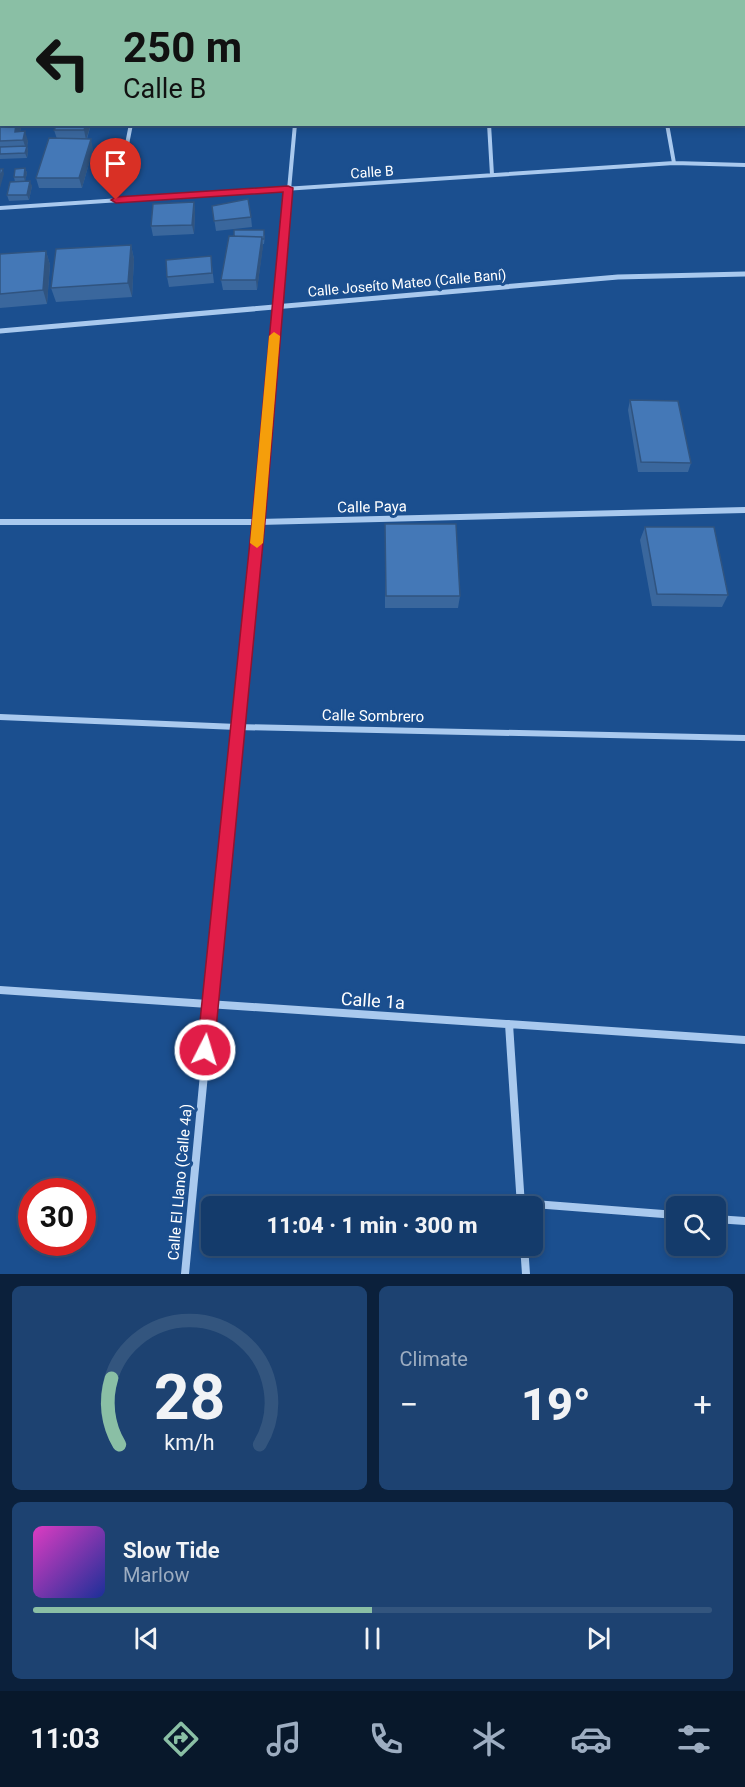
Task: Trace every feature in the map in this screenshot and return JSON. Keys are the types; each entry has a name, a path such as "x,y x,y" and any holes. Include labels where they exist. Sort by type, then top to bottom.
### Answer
{"street":[{"path":"116,200 132,126"},
{"name":"Calle El Llano (Calle 4a)","path":"185,1274 209,1005 259,522 295,126"},
{"path":"489,126 492,175"},
{"path":"667,126 674,163"},
{"name":"Calle B","path":"0,208 674,163 745,165"},
{"name":"Calle Joseíto Mateo (Calle Baní)","path":"0,331 618,276 745,274"},
{"name":"Calle Paya","path":"0,522 259,522 745,510"},
{"name":"Calle Sombrero","path":"0,717 237,727 745,738"},
{"name":"Calle 1a","path":"0,990 745,1040"},
{"path":"509,1024 520,1196"},
{"path":"543,1206 666,1214"},
{"path":"726,1220 745,1221"},
{"path":"525,1256 526,1274"}],"building":[{"path":"0,126 16,126 15,132 25,131 23,140 0,141"},
{"path":"56,126 85,126 84,130 54,130"},
{"path":"49,138 91,139 79,178 36,178"},
{"path":"27,146 25,153 0,154 0,147"},
{"path":"25,168 24,177 14,177 15,169"},
{"path":"30,181 27,195 7,195 10,182"},
{"path":"248,199 251,217 214,221 212,206"},
{"path":"194,202 192,225 151,226 153,204"},
{"path":"234,230 264,230 264,239 234,236"},
{"path":"229,236 262,237 256,280 221,280"},
{"path":"131,245 128,283 51,288 56,249"},
{"path":"46,251 43,290 0,294 0,254"},
{"path":"211,256 212,273 167,277 166,260"},
{"path":"630,400 678,401 691,463 641,462"},
{"path":"385,524 456,524 460,596 386,596"},
{"path":"645,527 714,527 728,595 657,594"}],"slow traffic":[{"path":"257,543 274,336"}],"route":[{"path":"116,200 288,188 259,522 205,1050"}]}
